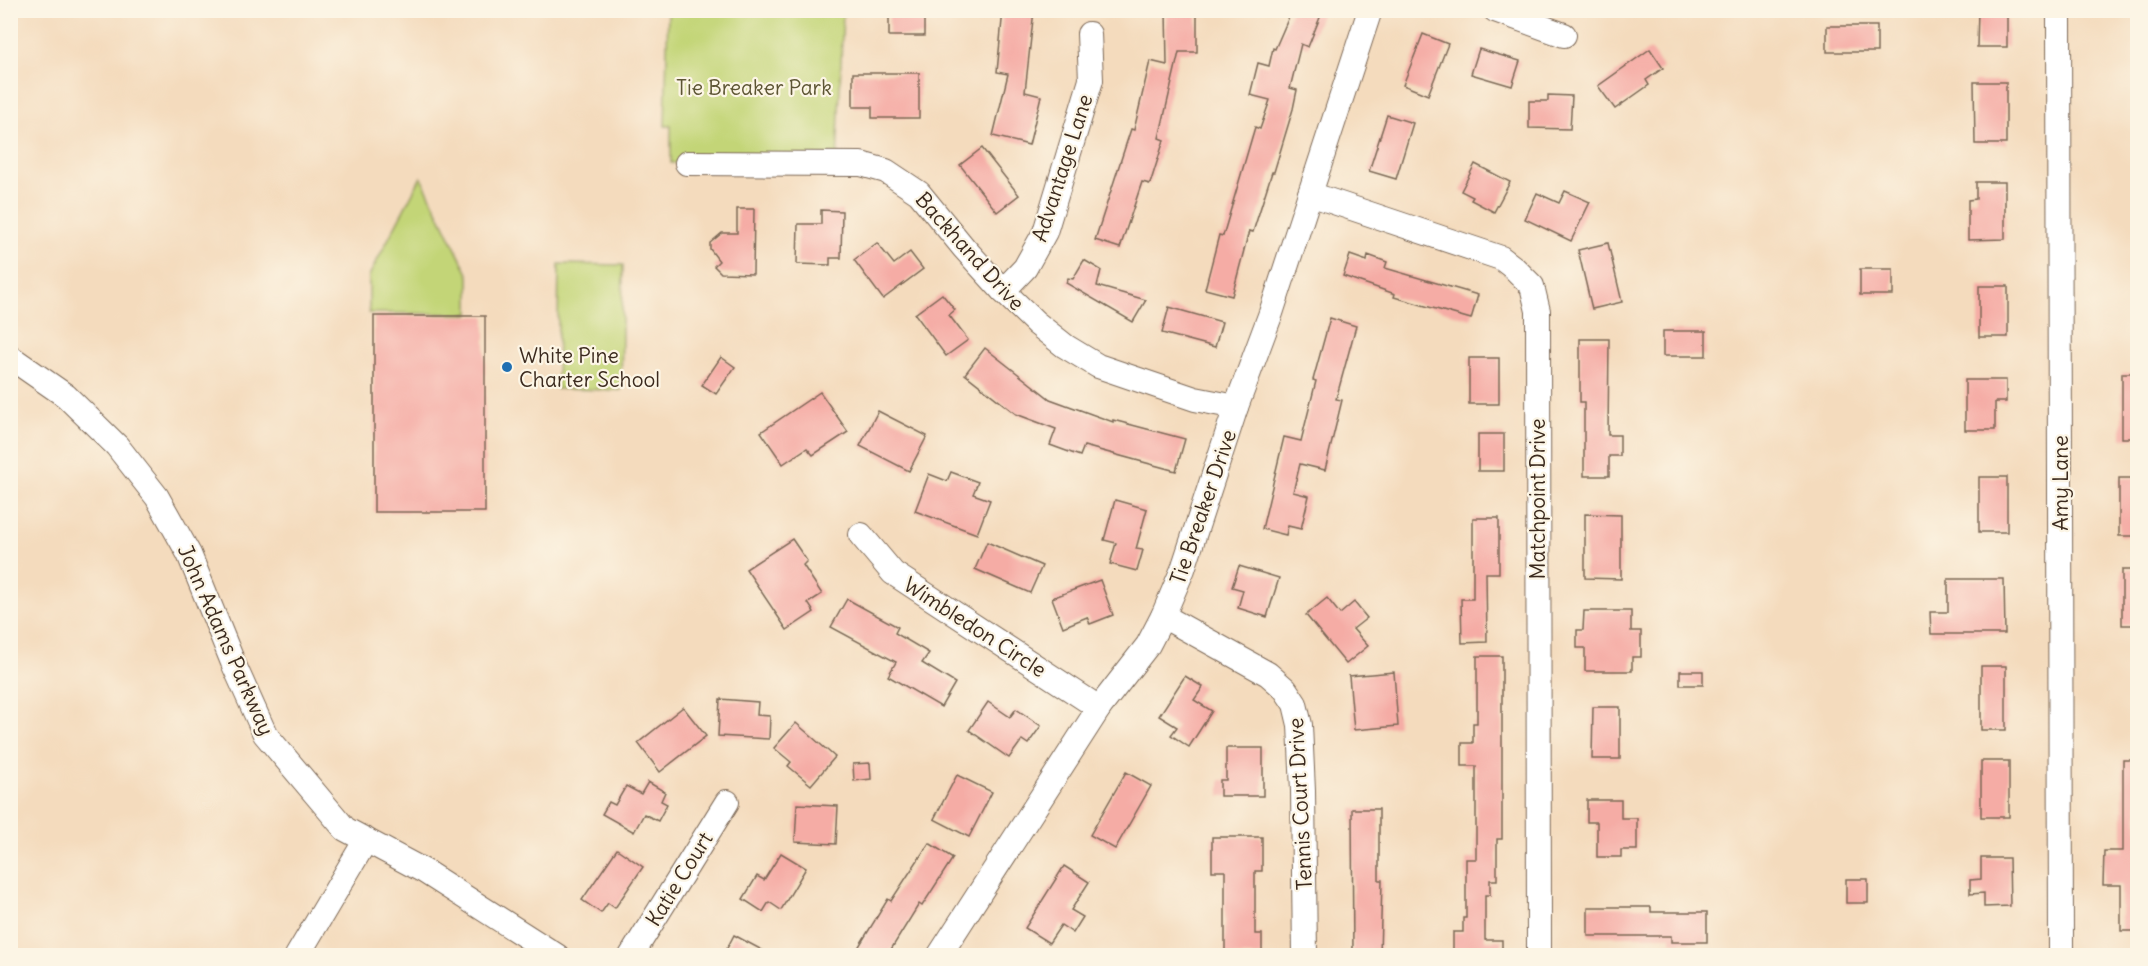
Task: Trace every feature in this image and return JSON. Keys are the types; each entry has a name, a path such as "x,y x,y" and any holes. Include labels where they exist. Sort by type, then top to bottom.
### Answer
{"street":[{"name":"Tie Breaker Drive","path":"939,956 1099,708 1148,645 1163,616 1183,569 1236,407 1271,313 1370,10"},
{"path":"1495,10 1564,35"},
{"name":"Amy Lane","path":"2060,10 2061,956"},
{"name":"Advantage Lane","path":"1003,291 1025,268 1045,232 1091,80 1089,34"},
{"name":"Backhand Drive","path":"687,163 861,164 886,171 919,193 1003,291 1036,323 1065,346 1098,366 1195,399 1236,407"},
{"name":"Matchpoint Drive","path":"1310,194 1501,258 1532,286 1538,311 1539,956"},
{"name":"John Adams Parkway","path":"10,357 66,396 117,446 157,496 189,554 265,734 345,829 424,871 556,956"},
{"name":"Wimbledon Circle","path":"861,536 893,573 1099,708"},
{"name":"Tennis Court Drive","path":"1163,616 1268,674 1285,689 1295,704 1300,725 1303,791 1305,956"},
{"name":"Katie Court","path":"631,956 727,802"},
{"path":"297,956 366,840"}],"green space":[{"name":"Tie Breaker Park","path":"668,11 843,11 837,164 671,163 671,126 665,126"},
{"path":"421,177 469,276 469,314 369,313 369,276"},
{"path":"559,264 623,265 621,390 557,389"}],"building":[{"path":"889,10 924,10 924,36 889,36"},
{"path":"1003,10 1034,10 1025,92 1041,96 1029,145 993,136 1008,74 997,72"},
{"path":"1166,10 1197,10 1197,52 1179,52 1159,138 1164,140 1150,184 1142,182 1120,248 1095,240 1131,129 1134,130 1150,61 1167,65"},
{"path":"1292,10 1323,10 1308,47 1301,44 1290,88 1297,90 1293,109 1274,172 1272,172 1253,232 1249,231 1232,296 1205,289 1219,235 1223,236 1255,127 1260,129 1270,100 1250,95 1258,63 1269,66 1273,48 1275,49"},
{"path":"1978,10 2007,10 2007,47 1977,47"},
{"path":"1827,26 1877,26 1877,52 1827,52"},
{"path":"1423,34 1448,44 1428,95 1403,85"},
{"path":"1479,49 1520,61 1512,86 1471,74"},
{"path":"1650,49 1663,68 1646,80 1649,85 1615,109 1598,86"},
{"path":"853,73 919,73 919,118 872,118 872,107 853,107"},
{"path":"1974,82 2006,82 2006,144 1975,144"},
{"path":"1548,95 1572,96 1570,129 1529,128 1529,101 1548,101"},
{"path":"1387,115 1413,123 1396,179 1369,171"},
{"path":"982,148 1019,195 997,212 960,165"},
{"path":"1475,164 1510,182 1494,212 1471,200 1473,197 1461,191"},
{"path":"1976,182 2005,182 2005,239 1968,240 1968,200 1976,199"},
{"path":"1565,191 1590,202 1571,241 1525,219 1537,193 1559,203"},
{"path":"737,209 754,209 753,274 721,273 714,266 719,261 710,249 710,243 722,233 737,233"},
{"path":"821,210 842,211 841,258 830,258 830,265 797,264 798,224 821,224"},
{"path":"877,243 894,264 910,252 923,269 883,299 854,260"},
{"path":"1608,243 1622,302 1592,309 1578,250"},
{"path":"1350,255 1367,261 1368,255 1387,262 1385,268 1478,295 1471,319 1394,297 1395,294 1343,276"},
{"path":"1084,260 1101,270 1097,286 1146,300 1133,322 1066,283 1068,278 1073,279"},
{"path":"1860,269 1893,269 1893,295 1860,295"},
{"path":"1979,286 2008,286 2008,337 1979,337"},
{"path":"942,294 955,310 949,315 968,340 946,356 915,314"},
{"path":"1169,307 1222,322 1215,347 1162,333"},
{"path":"374,316 485,316 485,512 374,512"},
{"path":"1330,318 1356,326 1336,399 1342,400 1325,470 1300,464 1293,492 1309,496 1301,529 1288,526 1286,535 1262,529 1284,437 1301,441 1316,381 1313,380"},
{"path":"1663,331 1706,331 1706,356 1663,356"},
{"path":"1580,339 1609,339 1608,435 1620,435 1620,456 1609,456 1609,476 1584,476 1584,402 1580,402"},
{"path":"985,348 1050,399 1113,422 1113,420 1185,439 1176,471 1084,446 1080,456 1050,445 1056,429 1016,414 965,374"},
{"path":"721,357 735,367 716,394 702,385"},
{"path":"1469,358 1499,358 1499,404 1469,404"},
{"path":"2122,373 2138,373 2138,438 2122,438"},
{"path":"1965,380 2006,380 2006,402 1995,402 1995,430 1965,430"},
{"path":"820,392 848,432 813,455 807,448 783,464 761,432"},
{"path":"878,411 927,436 909,471 860,446"},
{"path":"1478,434 1504,434 1504,471 1478,471"},
{"path":"951,472 978,482 973,494 990,500 977,534 915,511 929,474 947,481"},
{"path":"1979,477 2007,477 2007,532 1979,532"},
{"path":"2119,478 2138,478 2138,536 2119,536"},
{"path":"1115,500 1147,509 1136,549 1143,550 1137,571 1110,564 1116,543 1104,540"},
{"path":"1585,514 1621,515 1621,579 1585,578"},
{"path":"1473,518 1499,518 1499,573 1486,573 1487,642 1462,643 1461,599 1473,599"},
{"path":"792,539 807,561 803,565 822,594 808,603 814,612 787,630 746,569"},
{"path":"987,542 1042,566 1030,593 975,569"},
{"path":"1239,566 1279,578 1267,617 1238,608 1243,590 1232,587"},
{"path":"2122,570 2138,570 2138,625 2122,625"},
{"path":"1948,579 2004,579 2005,634 1931,634 1930,612 1948,612"},
{"path":"1100,580 1113,615 1090,624 1087,617 1063,627 1052,598"},
{"path":"1327,598 1340,614 1354,602 1367,618 1353,629 1368,646 1346,664 1306,615"},
{"path":"847,599 898,627 895,633 929,653 922,663 955,683 941,707 888,676 896,662 831,627"},
{"path":"1584,611 1631,611 1631,631 1641,631 1641,657 1632,657 1632,671 1585,671 1585,648 1577,648 1577,630 1583,630"},
{"path":"1477,656 1502,656 1502,839 1497,839 1497,880 1490,880 1490,895 1485,895 1485,940 1502,940 1502,956 1453,956 1453,932 1463,932 1463,918 1466,918 1466,859 1476,859 1476,766 1462,766 1462,743 1473,743 1473,723 1477,723"},
{"path":"1981,666 2006,666 2006,730 1981,730"},
{"path":"1680,671 1703,671 1703,685 1680,685"},
{"path":"1394,672 1398,726 1354,730 1349,676"},
{"path":"1185,676 1203,687 1194,700 1212,711 1189,747 1171,735 1177,727 1159,716"},
{"path":"720,699 758,702 757,715 770,716 769,739 718,736"},
{"path":"988,702 1010,717 1016,709 1041,726 1028,744 1022,740 1009,758 969,730"},
{"path":"683,707 706,736 660,772 638,743"},
{"path":"1593,707 1620,707 1620,759 1592,759"},
{"path":"796,723 835,757 811,785 788,766 791,762 774,748"},
{"path":"1226,748 1263,748 1263,796 1220,796 1220,780 1226,780"},
{"path":"2123,760 2138,760 2138,931 2121,931 2121,885 2103,885 2104,851 2123,851"},
{"path":"1981,761 2009,761 2009,817 1981,817"},
{"path":"870,763 871,779 854,781 853,764"},
{"path":"1126,772 1151,786 1115,849 1090,835"},
{"path":"957,775 992,792 969,837 934,819"},
{"path":"648,782 665,792 661,801 667,804 658,821 644,814 634,832 602,814 609,802 615,805 626,786 641,794"},
{"path":"1587,800 1621,800 1621,818 1637,818 1637,850 1621,850 1621,857 1597,857 1597,822 1587,822"},
{"path":"797,804 838,806 836,844 795,842"},
{"path":"1352,809 1379,809 1379,880 1382,880 1380,956 1353,956"},
{"path":"1212,837 1262,837 1262,871 1255,871 1255,934 1262,934 1262,956 1225,956 1225,871 1212,871"},
{"path":"929,843 953,858 922,906 919,904 887,956 853,956 888,899 891,901"},
{"path":"617,849 643,867 615,908 608,903 601,913 582,900"},
{"path":"781,853 806,868 781,910 769,902 763,912 743,899 757,876 764,880"},
{"path":"1981,858 2009,858 2010,906 1984,907 1984,893 1970,894 1970,880 1981,879"},
{"path":"1064,866 1089,882 1071,910 1083,917 1073,933 1061,925 1049,943 1025,928"},
{"path":"1846,879 1868,879 1868,903 1846,903"},
{"path":"1588,907 1651,907 1651,912 1707,912 1707,942 1671,942 1671,936 1588,936"},
{"path":"734,935 773,956 723,956"}],"place":[{"name":"White Pine Charter School","path":"507,367"}]}
